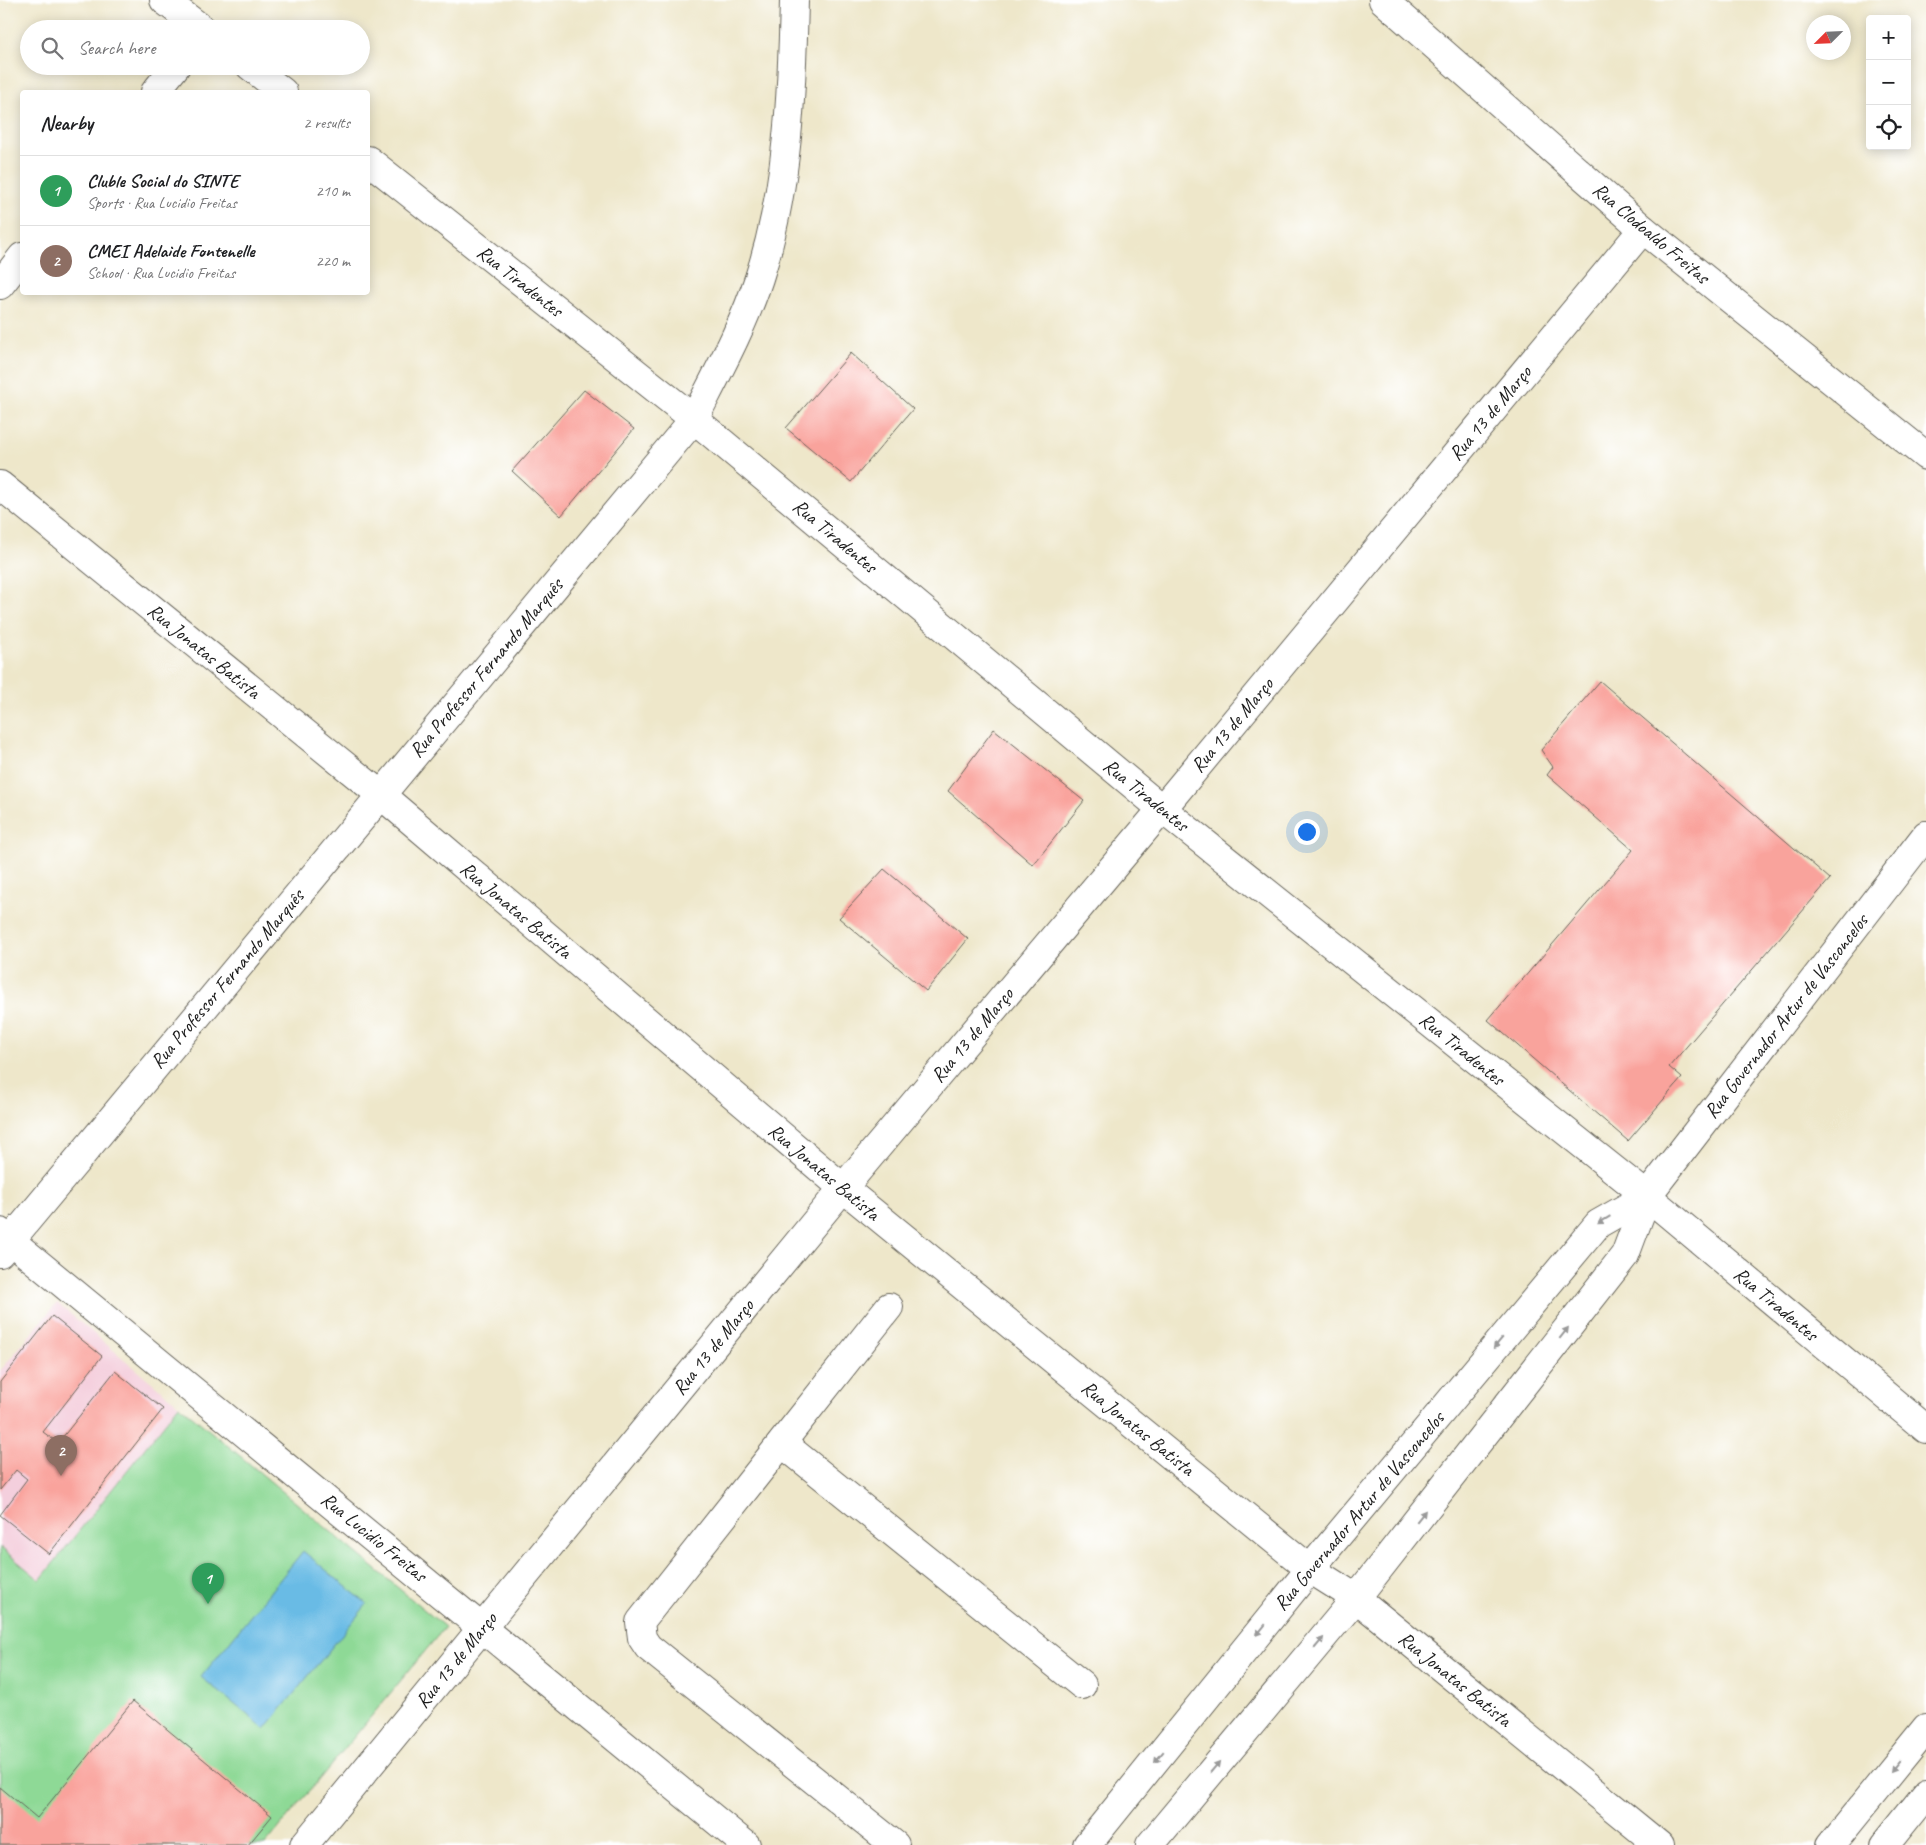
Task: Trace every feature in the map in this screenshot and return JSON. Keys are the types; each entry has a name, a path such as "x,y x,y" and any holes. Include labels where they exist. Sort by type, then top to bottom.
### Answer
{"street":[{"path":"164,0 190,20"},
{"name":"Rua Professor Fernando Marquês","path":"4,1242 694,419 737,336 759,277 775,214 792,102 794,0"},
{"name":"Rua Clodoaldo Freitas","path":"1383,0 1643,229 1926,456"},
{"path":"156,90 168,75"},
{"path":"261,75 280,90"},
{"name":"Rua Tiradentes","path":"370,162 694,419 1162,809 1646,1196 1926,1429"},
{"name":"Rua 13 de Março","path":"304,1845 842,1188 1162,809 1643,229"},
{"path":"0,285 20,260"},
{"name":"Rua Jonatas Batista","path":"0,485 381,794 842,1188 1310,1569 1356,1598 1659,1845"},
{"name":"Rua Governador Artur de Vasconcelos","path":"1150,1845 1356,1598 1625,1254 1646,1196 1926,835"},
{"name":"Rua Governador Artur de Vasconcelos","path":"1087,1845 1310,1569 1598,1224 1646,1196"},
{"name":"Rua Lucidio Freitas","path":"4,1242 483,1627 746,1845"},
{"path":"889,1307 640,1622 640,1632 648,1647 895,1845"},
{"path":"782,1443 1082,1685"},
{"path":"1831,1845 1926,1728"},
{"path":"1885,1845 1926,1794"}],"shaded area":[{"path":"57,1303 179,1405 40,1580 0,1547 0,1371"}],"green space":[{"path":"179,1405 445,1627 265,1845 0,1845 0,1547 40,1580"}],"water":[{"path":"303,1551 367,1604 265,1729 201,1677"}],"building":[{"path":"851,353 913,409 851,482 786,428"},
{"path":"584,390 634,429 561,516 512,471"},
{"path":"1600,681 1830,879 1669,1067 1682,1078 1628,1141 1488,1020 1633,850 1547,775 1553,767 1541,750"},
{"path":"994,729 1084,801 1033,865 948,791"},
{"path":"884,869 968,939 926,991 839,918"},
{"path":"52,1316 102,1356 43,1432 58,1443 115,1371 163,1409 49,1554 0,1515 27,1479 16,1470 0,1490 0,1382"},
{"path":"133,1701 272,1816 248,1845 0,1845 0,1787 37,1818"}],"place":[{"name":"CMEI Adelaide Fontenelle","path":"61,1476"},
{"name":"Cluble Social do SINTE","path":"208,1604"}]}
